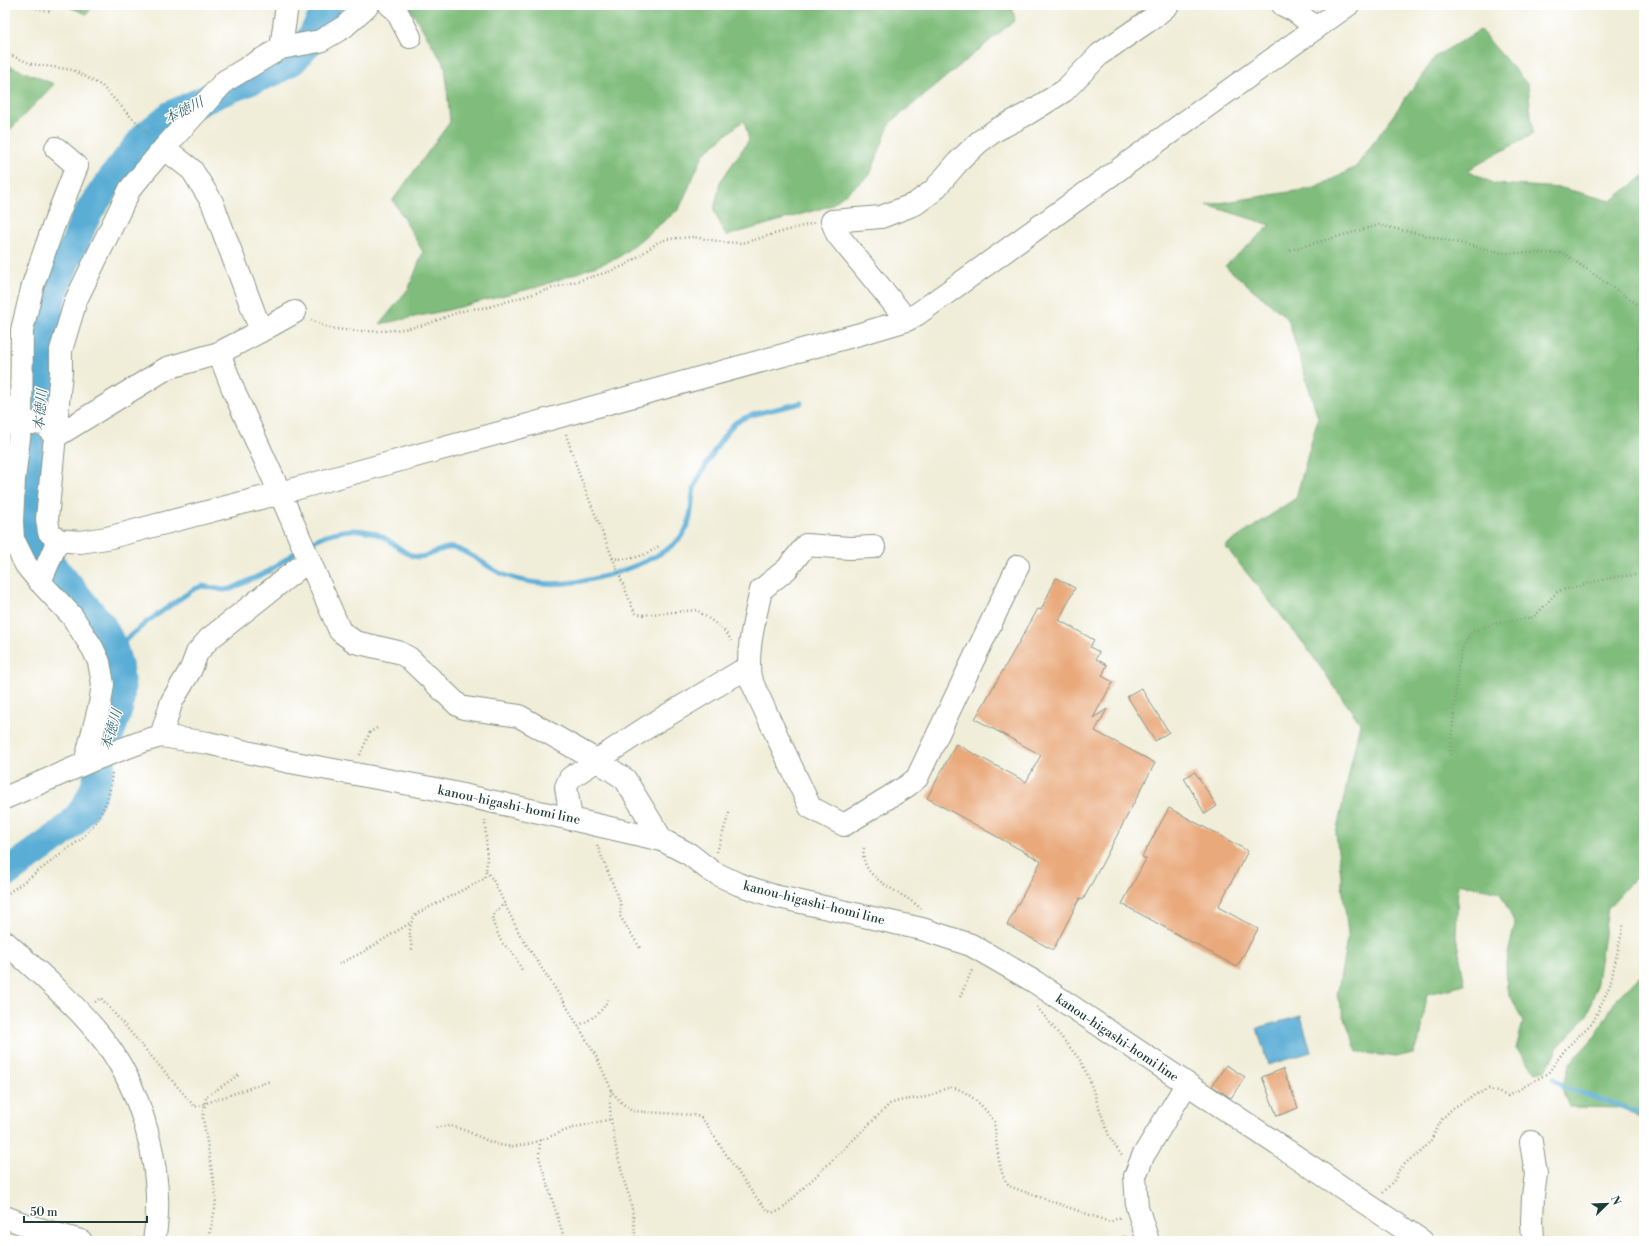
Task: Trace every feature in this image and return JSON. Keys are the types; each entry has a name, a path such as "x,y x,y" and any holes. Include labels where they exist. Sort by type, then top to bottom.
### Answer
{"street":[{"path":"287,5 288,46"},
{"path":"368,5 344,27 320,41 288,46 225,81 162,142 130,189 76,300 61,350 61,372 50,430 47,519 49,532 58,540 80,542 107,538 280,494 907,320 923,311 1222,94 1348,5"},
{"path":"390,5 396,10 410,37"},
{"path":"907,320 837,234 832,221 881,217 915,204 933,191 958,162 979,142 996,130 1027,114 1064,91 1100,54 1154,17 1168,5"},
{"path":"1283,5 1295,11 1316,28"},
{"path":"162,142 192,170 212,202 261,331"},
{"path":"56,148 77,166 53,227 36,278 22,330 21,422 14,480 12,522 13,539 26,565 72,616 93,649 99,662 103,684 96,759"},
{"path":"5,407 21,422 50,430 167,368 219,353 295,312"},
{"path":"219,353 235,394 340,630 355,642 398,652 409,658 458,705 464,708 519,716 596,760 625,779 662,840"},
{"path":"40,582 58,540"},
{"path":"874,547 850,548 806,545 787,569 761,590 750,645 748,667 750,678 810,808 844,825 907,786 917,778 1018,566"},
{"path":"161,736 172,701 191,669 197,652 209,639 309,560"},
{"path":"572,819 566,787 570,778 646,728 748,667"},
{"name":"kanou-higashi-homi line","path":"5,798 96,759 161,736 208,744 290,762 488,801 662,840 689,854 711,871 738,884 774,896 922,929 971,945 1032,981 1422,1241"},
{"path":"5,942 69,1000 99,1034 117,1061 136,1101 144,1123 154,1164 158,1204 154,1241"},
{"path":"1148,1241 1137,1207 1135,1176 1143,1156 1186,1085"},
{"path":"1531,1142 1536,1174 1533,1196 1532,1241"},
{"path":"5,1217 26,1225 81,1241"}],"path":[{"path":"21,5 49,11 58,5"},
{"path":"5,53 32,64 73,70 102,86 130,116 162,142"},
{"path":"295,312 330,328 374,331 420,326 458,312 472,308 485,308 608,272 626,265 657,243 667,239 702,238 724,242 742,242 811,223 832,221"},
{"path":"1290,250 1379,225 1503,253 1563,253 1644,309"},
{"path":"561,417 579,474 632,609 636,613 642,615 697,610 728,636 732,647"},
{"path":"612,558 622,560 640,556 660,545"},
{"path":"1450,755 1458,668 1463,646 1472,632 1492,624 1534,617 1558,591 1614,577 1644,574"},
{"path":"356,774 361,752 370,732 377,728"},
{"path":"5,895 81,839 101,814 110,791 112,768 96,759"},
{"path":"339,964 365,951 410,922 416,914 484,879 486,871 485,820 488,801"},
{"path":"711,871 730,810"},
{"path":"597,825 595,833 598,847 621,904 620,916 640,948"},
{"path":"864,848 862,856 865,865 870,872 880,881 915,902 922,910 922,929"},
{"path":"486,871 493,880 520,935 578,1026 596,1056 612,1090 622,1103 632,1111 693,1115 700,1117 705,1122 752,1192 765,1208 772,1212 777,1212 782,1209 890,1104 907,1099 927,1097 950,1087 956,1088 968,1094 991,1115 994,1122 1002,1173 1006,1183 1011,1187 1110,1222 1137,1207"},
{"path":"505,903 492,916 493,923 502,943 513,953 523,972"},
{"path":"410,922 412,950"},
{"path":"1372,1208 1376,1197 1383,1193 1391,1184 1398,1171 1409,1160 1420,1153 1430,1142 1442,1120 1452,1108 1473,1096 1490,1090 1508,1096 1548,1073 1567,1047 1593,1022 1610,985 1624,923"},
{"path":"960,997 969,976 984,952"},
{"path":"1032,981 1030,987 1037,1007 1080,1060 1088,1076 1109,1136 1135,1176"},
{"path":"81,1014 101,998 195,1107 270,1081"},
{"path":"578,1026 593,1018 603,1010 608,999"},
{"path":"208,1241 215,1209 216,1196 203,1118 206,1097 240,1074"},
{"path":"612,1090 609,1098 616,1146 625,1186 629,1195 636,1241"},
{"path":"436,1128 442,1125 451,1126 503,1146 528,1144 572,1128 612,1119"},
{"path":"540,1140 539,1157 565,1241"}],"green space":[{"path":"64,5 94,5 87,14"},
{"path":"408,5 1012,5 1015,20 890,123 870,175 830,206 726,236 714,211 720,182 749,140 744,120 704,153 679,209 618,258 544,285 448,310 380,324 409,288 423,252 393,200 450,122 445,66"},
{"path":"1480,30 1528,85 1533,134 1468,170 1494,184 1562,188 1611,201 1644,176 1644,867 1608,908 1596,988 1587,1016 1558,1047 1546,1070 1536,1072 1516,1049 1523,1022 1507,988 1506,963 1515,924 1500,892 1458,883 1456,937 1465,985 1427,994 1421,1034 1413,1053 1396,1057 1357,1052 1337,996 1348,934 1336,834 1360,723 1304,644 1225,546 1296,498 1318,418 1288,319 1225,266 1271,225 1207,205 1315,188 1356,167 1436,56"},
{"path":"5,64 54,84 5,135"},
{"path":"1644,971 1644,1122 1625,1108 1569,1107 1561,1088 1572,1061 1596,1035 1617,998"}],"water":[{"path":"1301,1016 1311,1052 1268,1065 1257,1028"}],"building":[{"path":"1056,578 1075,588 1059,620 1094,640 1090,647 1099,652 1096,659 1107,665 1102,676 1113,682 1093,718 1107,709 1095,731 1155,763 1083,900 1080,898 1053,950 1007,925 1041,861 927,798 956,744 1026,782 1041,755 975,719 1038,609 1041,610"},
{"path":"1141,688 1169,732 1155,741 1127,696"},
{"path":"1195,772 1217,806 1205,814 1184,778"},
{"path":"1169,808 1248,851 1218,907 1258,929 1237,967 1122,904 1146,859 1142,857"},
{"path":"1226,1065 1245,1077 1231,1098 1212,1086"},
{"path":"1283,1069 1298,1108 1277,1116 1262,1077"}],"waterway":[{"name":"本徳川","path":"5,874 58,836 73,823 86,806 95,787 104,752 119,707 121,688 118,664 113,647 102,626 41,552 32,530 31,513 43,391 46,335 51,298 66,261 91,208 146,135 171,115 217,94 275,71 292,61 307,45 329,5"},
{"path":"308,544 317,539 335,533 354,530 364,531 383,537 405,552 418,557 449,548 459,549 491,568 511,578 521,581 554,584 589,580 603,576 636,566 665,550 677,541 687,526 690,517 693,493 699,478 718,446 735,423 748,416 801,403"},
{"path":"113,650 148,621 194,589 203,586 223,590 231,589 269,571 300,549"},
{"path":"1554,1079 1564,1087 1644,1114"}]}
